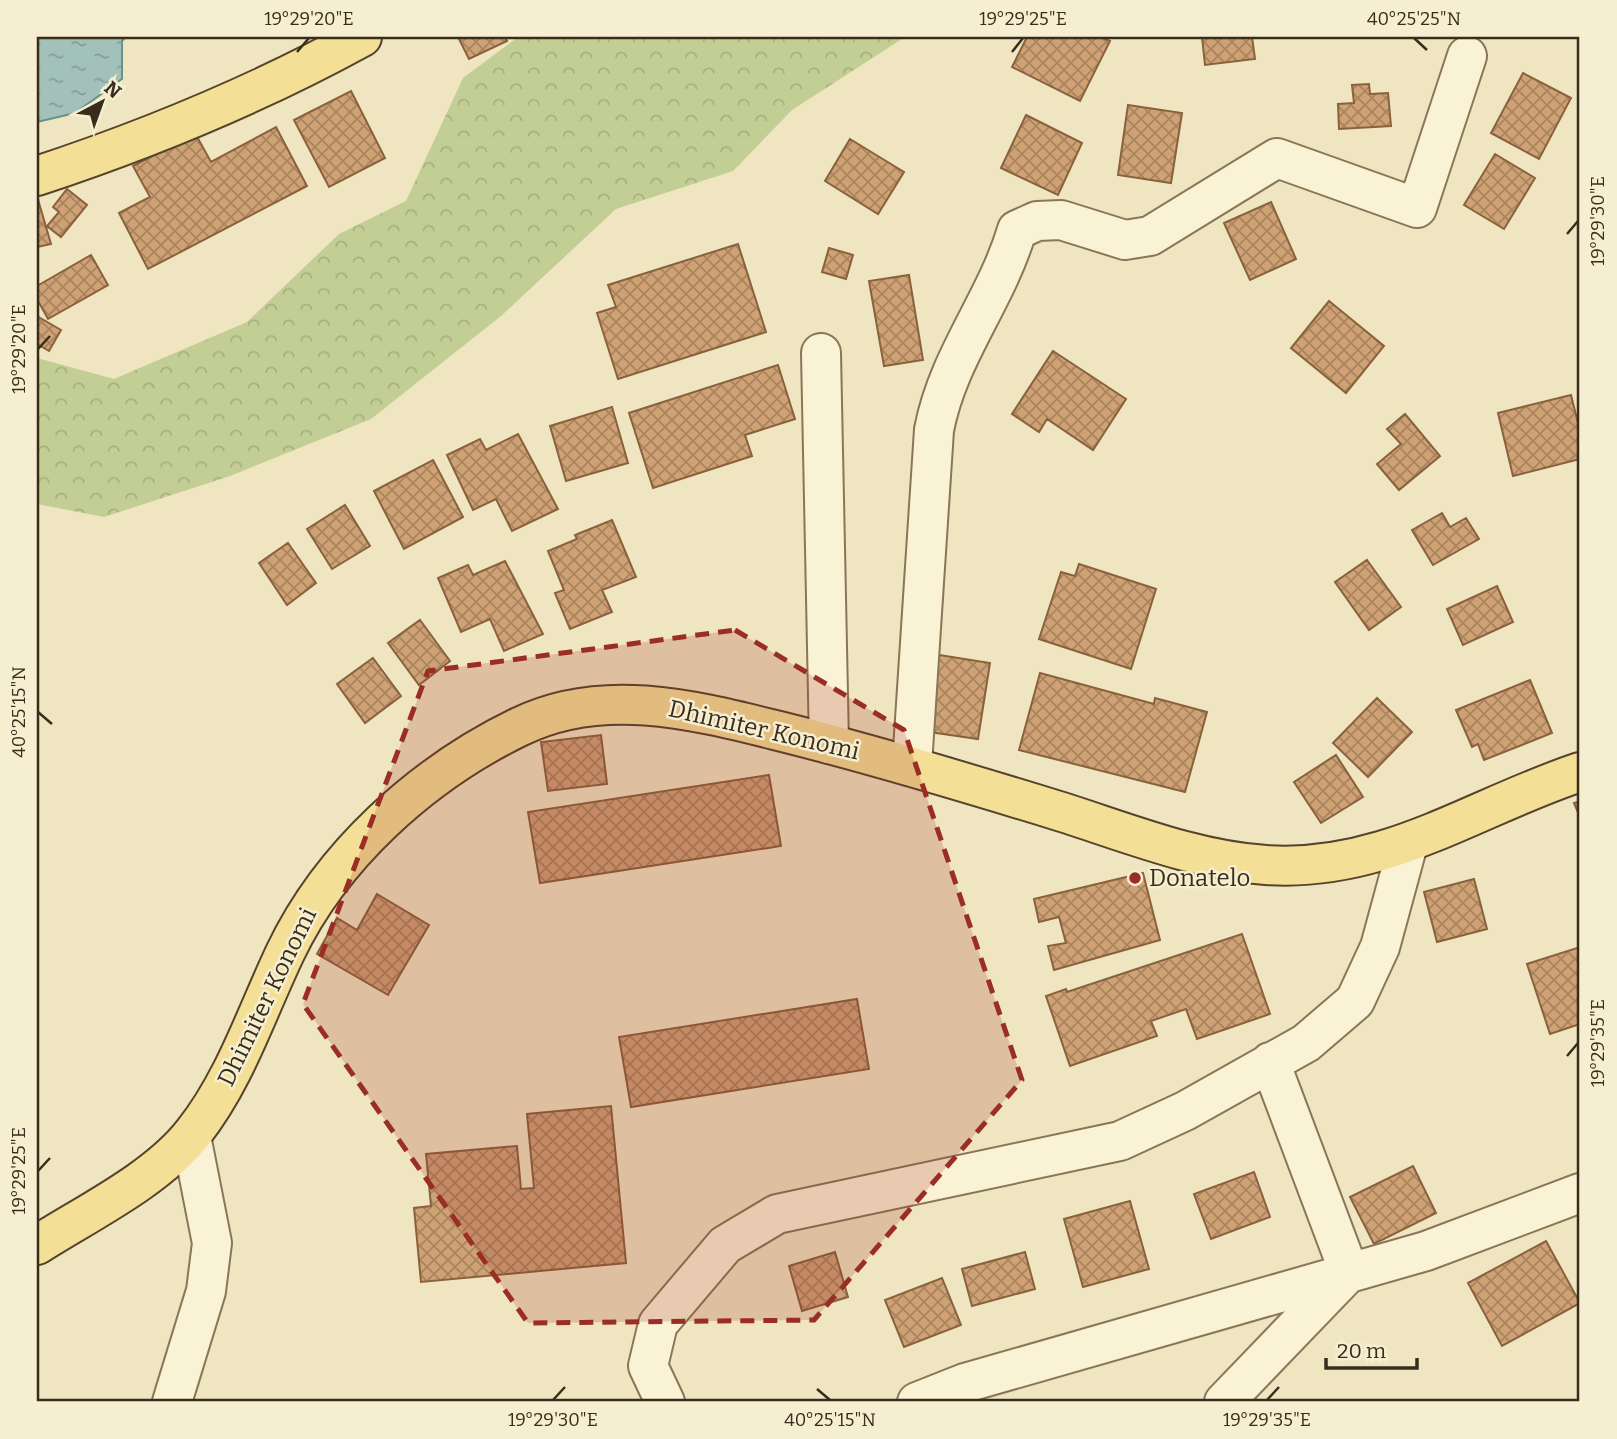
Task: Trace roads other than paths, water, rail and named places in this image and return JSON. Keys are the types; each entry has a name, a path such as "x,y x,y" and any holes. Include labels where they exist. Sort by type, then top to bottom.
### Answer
{"main road":[{"path":"37,176 167,130 305,68 362,37"},
{"name":"Dhimiter Konomi","path":"37,1245 160,1165 191,1136 215,1103 286,949 313,903 375,829 463,758 536,720 561,712 629,704 682,709 912,765 1167,845 1230,862 1269,866 1334,863 1368,857 1408,844 1580,772"}],"street":[{"path":"912,765 934,430 940,398 1006,267 1017,230 1037,221 1061,220 1125,240 1150,236 1277,158 1417,208 1467,56"},
{"path":"821,354 829,744"},
{"path":"665,1402 648,1366 659,1324 725,1245 777,1214 1119,1141 1185,1111 1306,1043 1354,1001 1380,947 1408,844"},
{"path":"1270,1062 1349,1272"},
{"path":"172,1402 206,1291 212,1243 191,1136"},
{"path":"917,1402 965,1383 1426,1251 1580,1193"},
{"path":"1224,1402 1349,1272"}],"water":[{"path":"37,37 126,37 122,41 122,79 75,113 37,122"}],"place":[{"name":"Donatelo","path":"1135,878"}]}
